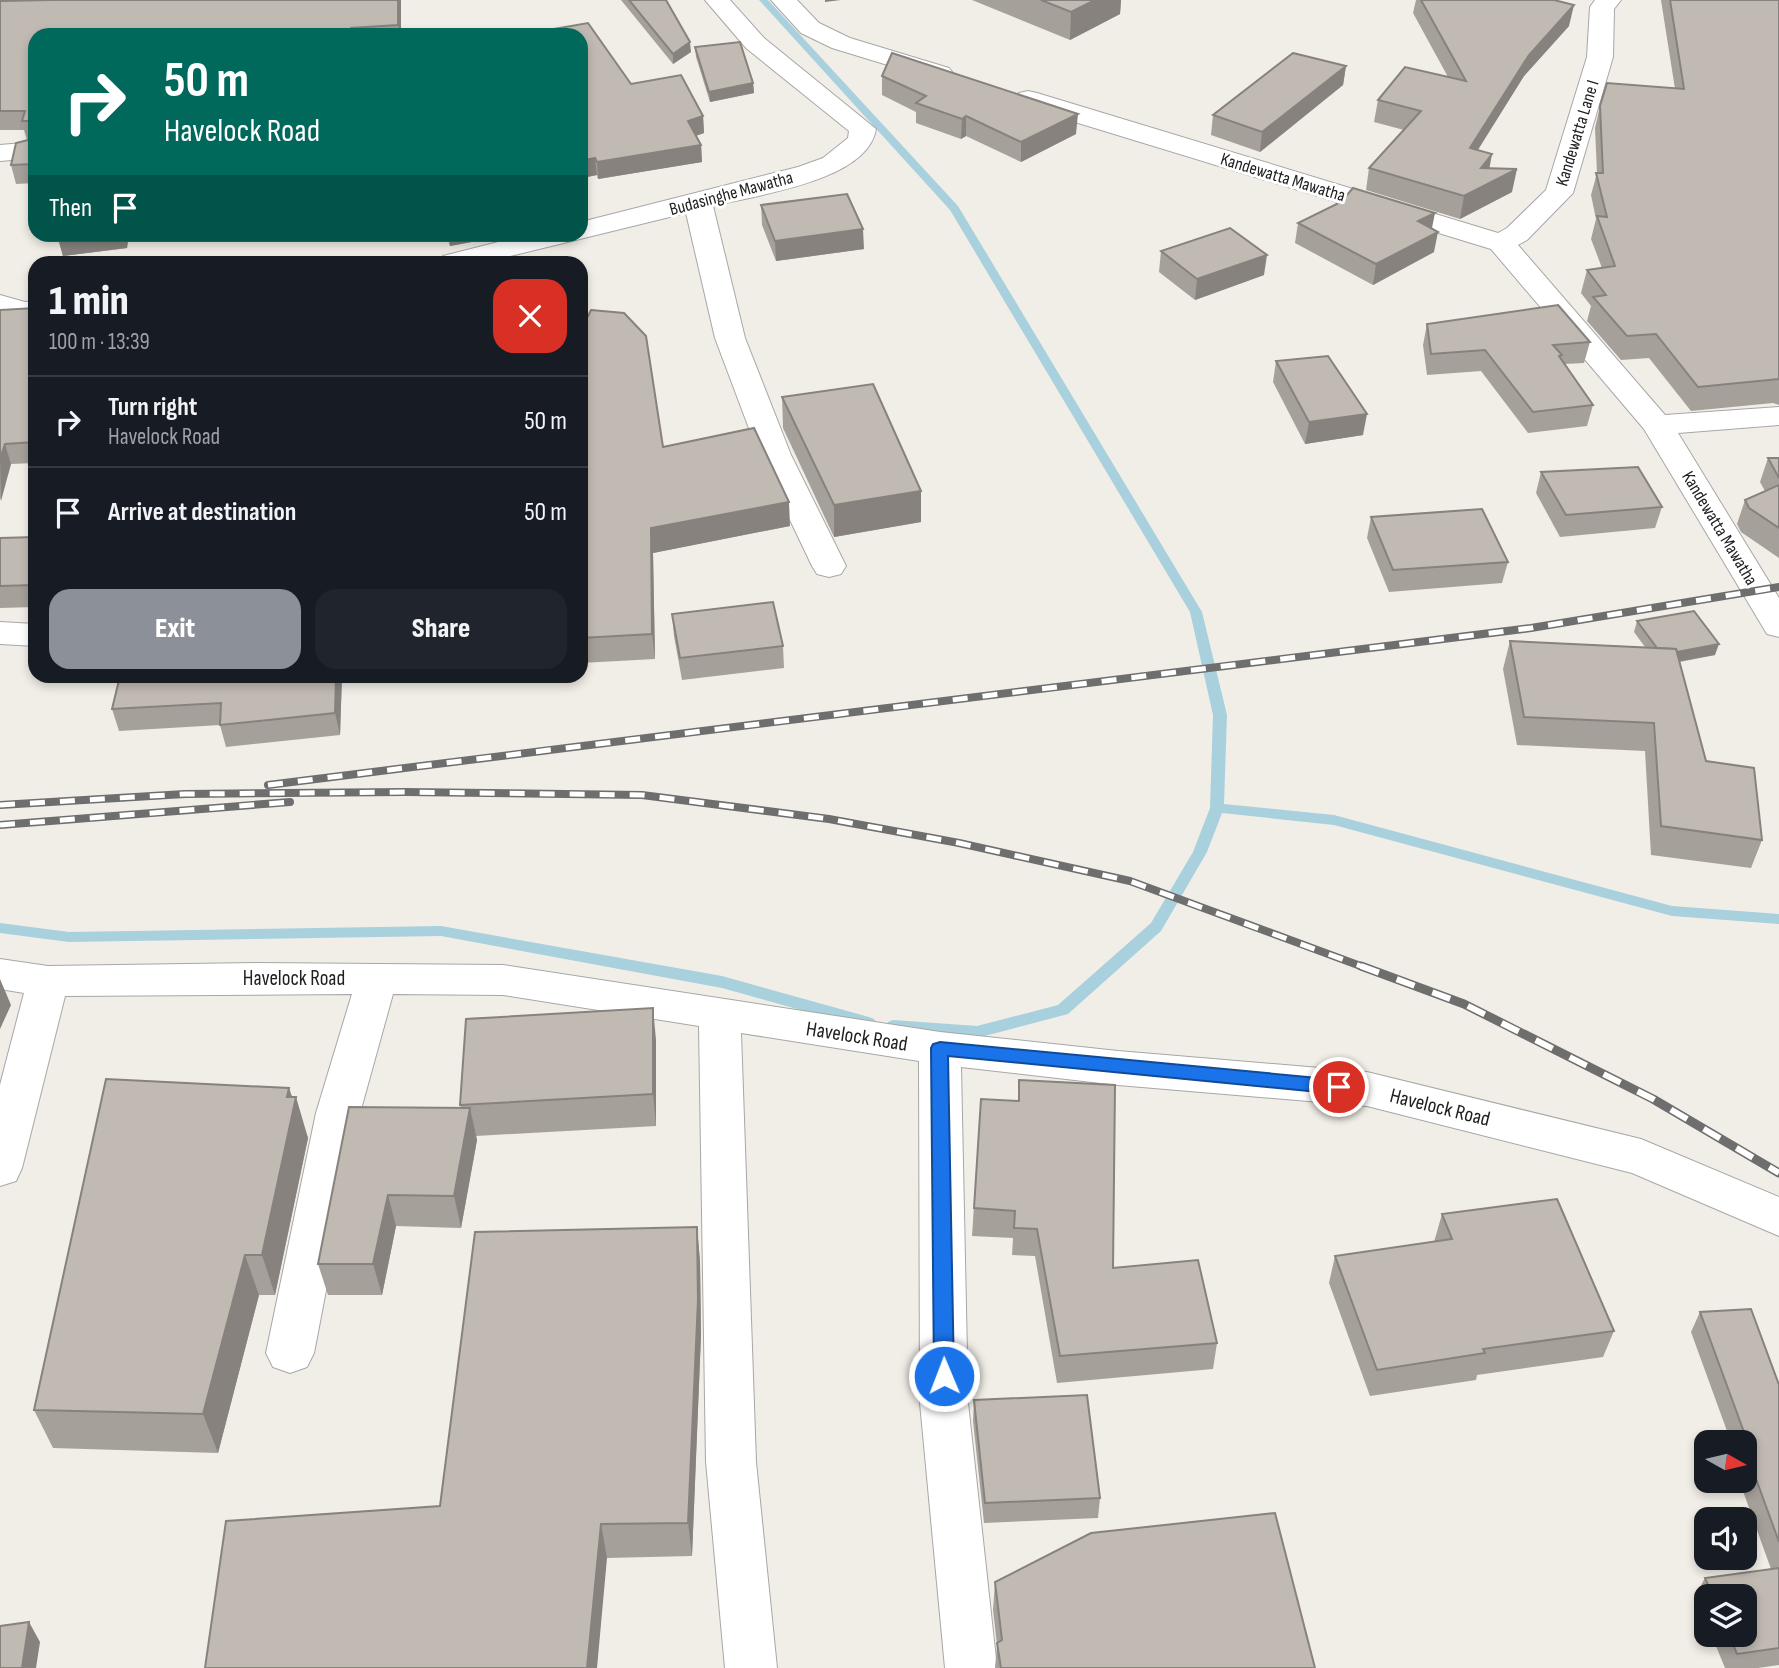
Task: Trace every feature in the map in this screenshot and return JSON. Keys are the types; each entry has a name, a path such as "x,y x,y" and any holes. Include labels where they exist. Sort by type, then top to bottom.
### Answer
{"street":[{"path":"718,0 755,43 810,28"},
{"path":"783,0 810,28 841,43 960,79"},
{"name":"Kandewatta Lane I","path":"1501,243 1517,234 1559,193 1601,57 1602,7 1609,0"},
{"name":"Budasinghe Mawatha","path":"588,229 833,164 857,148 863,130 755,43"},
{"name":"Kandewatta Mawatha","path":"1000,91 1501,243 1657,425 1779,626"},
{"path":"0,153 28,151"},
{"path":"698,202 730,338 775,455 829,566"},
{"path":"477,256 534,242"},
{"path":"0,304 28,311"},
{"path":"1657,425 1779,416"},
{"path":"0,633 28,635"},
{"name":"Havelock Road","path":"0,974 48,981 377,978 503,980 940,1048 1118,1068 1367,1089 1641,1157 1779,1217"},
{"path":"290,1353 338,1112 377,978"},
{"path":"0,1168 48,981"},
{"path":"720,1014 731,1462 751,1668"},
{"path":"940,1048 944,1403 971,1668"}],"building":[{"path":"398,0 398,25 351,28 28,28 28,121 22,121 25,111 0,111 0,1"},
{"path":"629,0 666,0 690,42 673,54"},
{"path":"1041,0 1095,0 1071,12"},
{"path":"1421,0 1554,0 1574,5 1529,55 1470,148 1492,154 1481,168 1517,169 1464,196 1369,168 1421,111 1378,100 1405,67 1466,81"},
{"path":"1670,0 1779,0 1779,379 1698,387 1656,334 1627,336 1593,297 1606,295 1587,270 1615,266 1597,216 1607,217 1596,173 1603,173 1600,106 1607,83 1684,89"},
{"path":"588,23 631,84 681,75 703,116 688,121 701,145 597,162 595,158 588,159 588,28 559,28"},
{"path":"740,42 753,83 709,92 695,47"},
{"path":"892,53 1078,114 1021,142 966,116 962,119 916,103 926,96 882,76"},
{"path":"1293,53 1346,66 1262,132 1213,115"},
{"path":"28,140 28,164 11,165 16,143"},
{"path":"1353,188 1435,213 1418,221 1438,232 1376,264 1298,223 1341,202"},
{"path":"847,194 863,229 775,241 761,205"},
{"path":"1230,228 1267,255 1197,279 1161,251"},
{"path":"1558,305 1590,342 1553,345 1593,405 1533,412 1485,350 1431,354 1427,324"},
{"path":"28,308 28,442 5,444 0,459 0,310"},
{"path":"591,310 624,313 646,336 663,447 754,428 789,502 651,528 652,634 588,638 588,316"},
{"path":"1328,356 1367,414 1309,422 1276,361"},
{"path":"873,384 921,491 834,505 782,397"},
{"path":"1768,458 1779,458 1779,478"},
{"path":"1638,467 1662,507 1566,515 1541,472"},
{"path":"1779,485 1779,528 1749,508 1745,500"},
{"path":"1482,509 1508,562 1393,570 1371,517"},
{"path":"28,537 28,585 0,586 0,538"},
{"path":"773,602 783,646 680,658 672,614"},
{"path":"1694,611 1719,644 1677,652 1676,649 1657,648 1637,621"},
{"path":"1510,641 1676,649 1706,761 1754,768 1762,840 1661,826 1654,723 1524,717"},
{"path":"118,683 336,683 335,713 220,725 221,703 112,709"},
{"path":"653,1008 653,1094 460,1105 466,1019"},
{"path":"106,1079 289,1088 287,1097 296,1097 262,1255 245,1255 203,1414 34,1410"},
{"path":"1019,1080 1115,1085 1113,1268 1198,1260 1217,1343 1060,1356 1037,1229 1014,1228 1015,1211 974,1208 981,1099 1019,1101"},
{"path":"349,1107 470,1108 454,1196 388,1195 373,1264 318,1264"},
{"path":"1557,1199 1614,1331 1483,1349 1485,1353 1377,1370 1335,1256 1452,1239 1442,1214"},
{"path":"697,1227 698,1300 688,1523 601,1524 587,1668 205,1668 226,1521 440,1506 475,1232"},
{"path":"1751,1309 1779,1385 1779,1542 1757,1482 1757,1430 1743,1430 1700,1312"},
{"path":"1087,1395 1100,1498 985,1503 974,1400"},
{"path":"1275,1513 1315,1668 1001,1668 997,1643 1002,1640 995,1582 1091,1533"},
{"path":"1779,1568 1779,1648 1737,1654 1734,1647 1757,1647 1757,1584 1708,1584 1705,1578"},
{"path":"29,1622 22,1668 0,1668 0,1626"}],"waterway":[{"path":"763,0 954,208 1196,612 1220,715 1217,808"},
{"path":"893,1026 977,1032 1063,1010 1156,927 1200,852 1217,808"},
{"path":"1217,808 1334,820 1672,911 1779,919"},
{"path":"0,928 69,937 441,931 722,982 869,1023"}],"railway":[{"path":"268,785 1531,628 1779,587"},
{"path":"0,805 185,794 405,792 642,795 829,819 959,843 1130,881 1366,968"},
{"path":"0,825 290,802"},
{"path":"1361,966 1464,1004 1653,1099 1779,1173"}],"route":[{"path":"944,1376 940,1048 1118,1068 1339,1087"}]}
